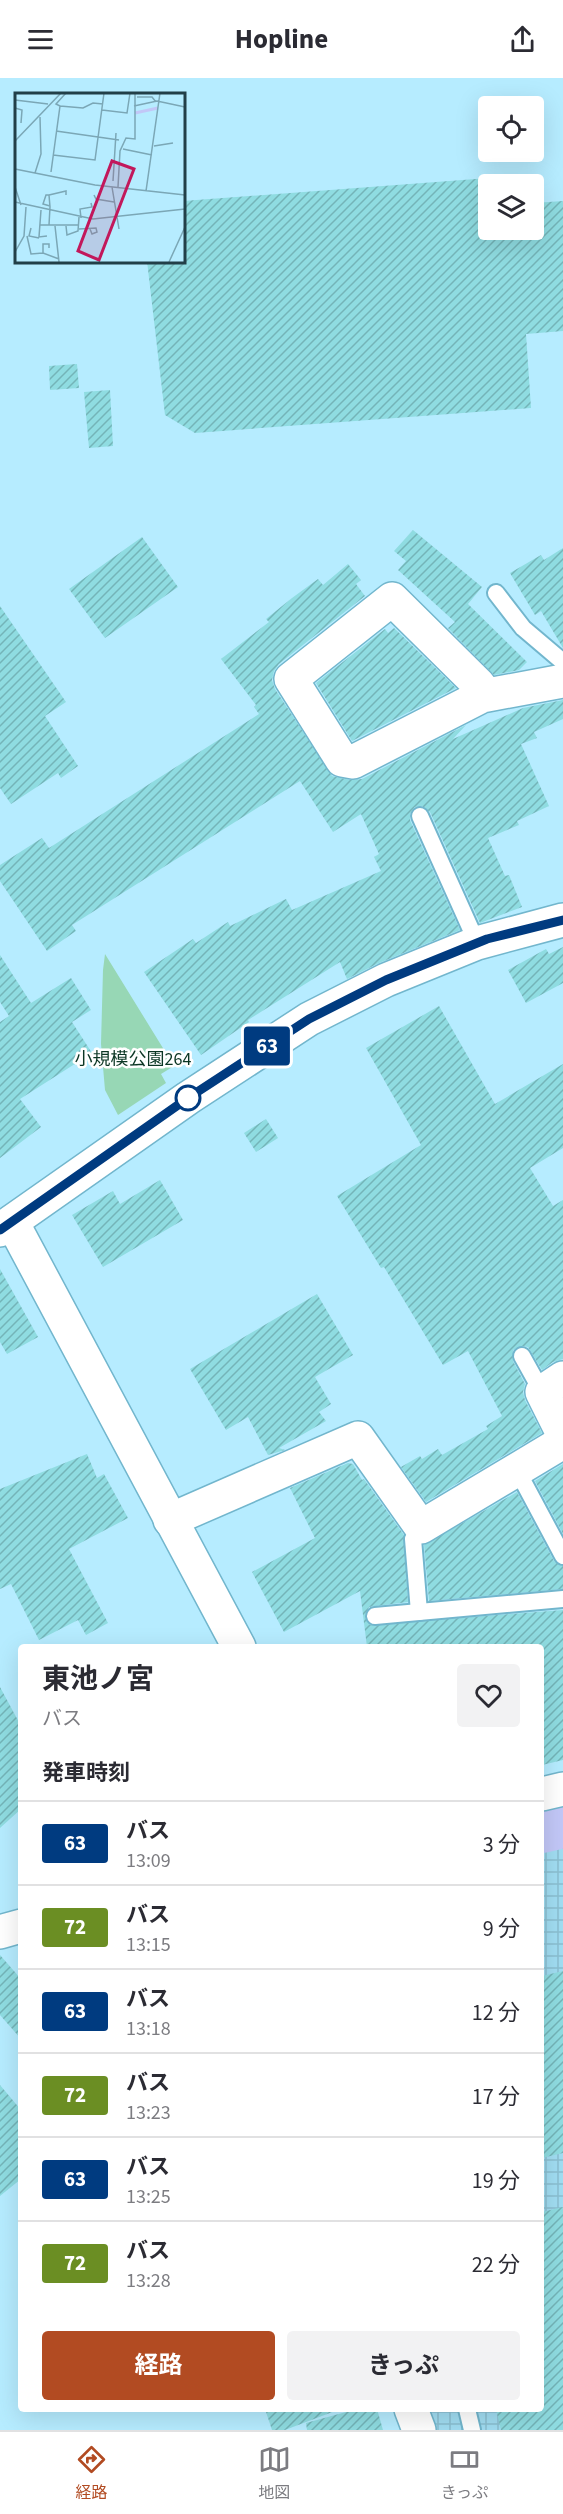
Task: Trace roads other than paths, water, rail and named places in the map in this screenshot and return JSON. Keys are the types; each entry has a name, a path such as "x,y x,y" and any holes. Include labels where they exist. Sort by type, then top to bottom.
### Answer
{"main road":[{"path":"482,696 479,685 392,599 291,679 342,760 353,762 482,696 563,681"},
{"path":"237,1644 4,1219 309,1019 386,980 477,943 563,920"},
{"path":"553,1385 563,1434"},
{"path":"170,1520 358,1438 421,1527 563,1442"},
{"path":"544,1794 563,1789"},
{"path":"0,1932 18,1927"},
{"path":"412,2412 419,2430"}],"lane":[{"path":"496,593 523,628 563,662"},
{"path":"420,816 477,943"},
{"path":"522,1356 553,1385"},
{"path":"517,1470 563,1556"},
{"path":"419,1612 412,1539 421,1527"},
{"path":"375,1616 563,1599"},
{"path":"468,2412 472,2430"}],"waterway":[{"path":"544,1828 563,1823"}],"park label":[{"name":"小規模公園264","path":"133,1059"}]}
